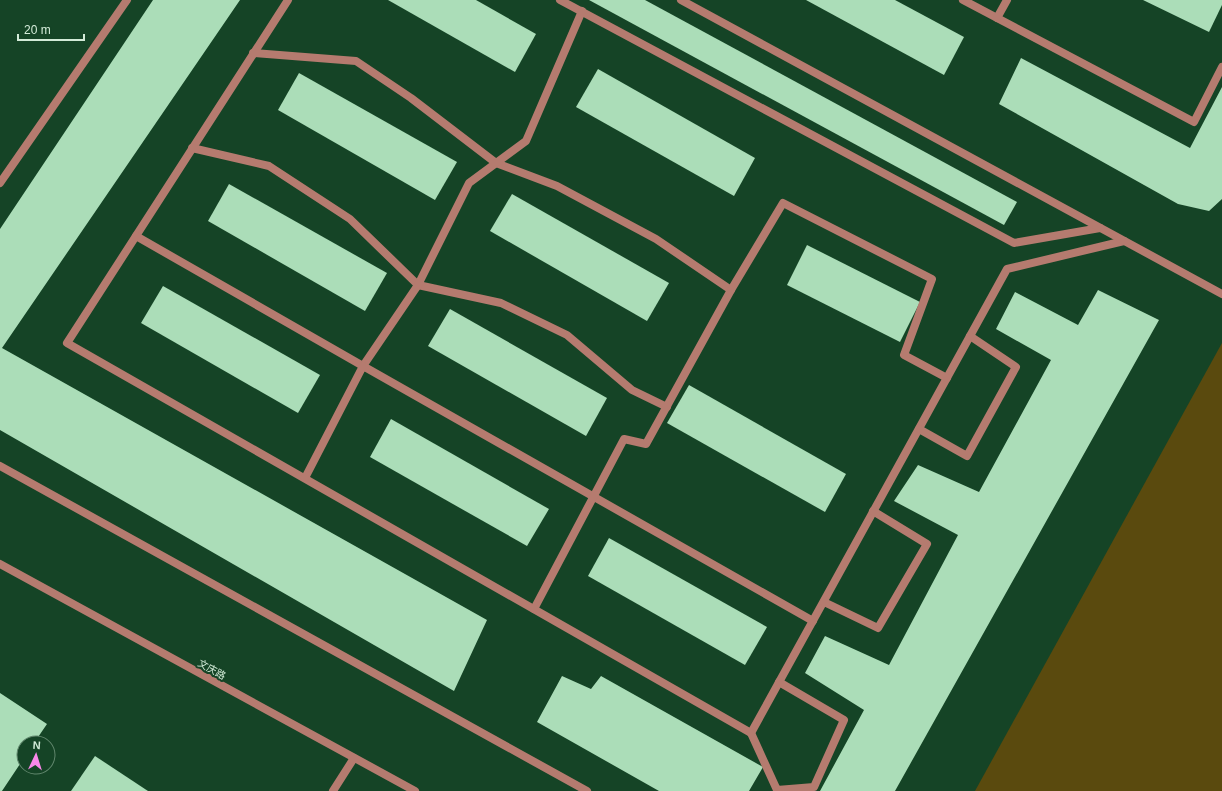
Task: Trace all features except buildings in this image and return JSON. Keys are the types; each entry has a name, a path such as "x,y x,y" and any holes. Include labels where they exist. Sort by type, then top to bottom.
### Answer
{"street":[{"path":"0,183 127,0"},
{"path":"288,0 67,343 751,733 777,790 814,787 844,720 779,682"},
{"path":"560,0 1014,243 1100,228"},
{"path":"681,0 1222,294"},
{"path":"963,0 1194,122 1222,67"},
{"path":"997,18 1007,0"},
{"path":"305,478 363,366 418,285 469,183 526,141 582,11"},
{"path":"254,53 356,61 411,98 496,163 558,186 656,239 731,290"},
{"path":"192,148 269,166 350,219 418,285 501,303 567,335 632,390 666,407"},
{"path":"534,609 624,439 646,444 731,290 782,202 932,280 904,355 947,378"},
{"path":"136,236 813,621"},
{"path":"751,733 1007,269 1124,241"},
{"path":"919,429 967,456 1016,367 970,336"},
{"path":"0,466 587,791"},
{"path":"824,602 878,628 927,544 873,511"},
{"name":"文庆路","path":"0,564 415,791"},
{"path":"334,791 354,758"}],"shaded area":[{"path":"1222,343 1222,791 975,791"}]}
